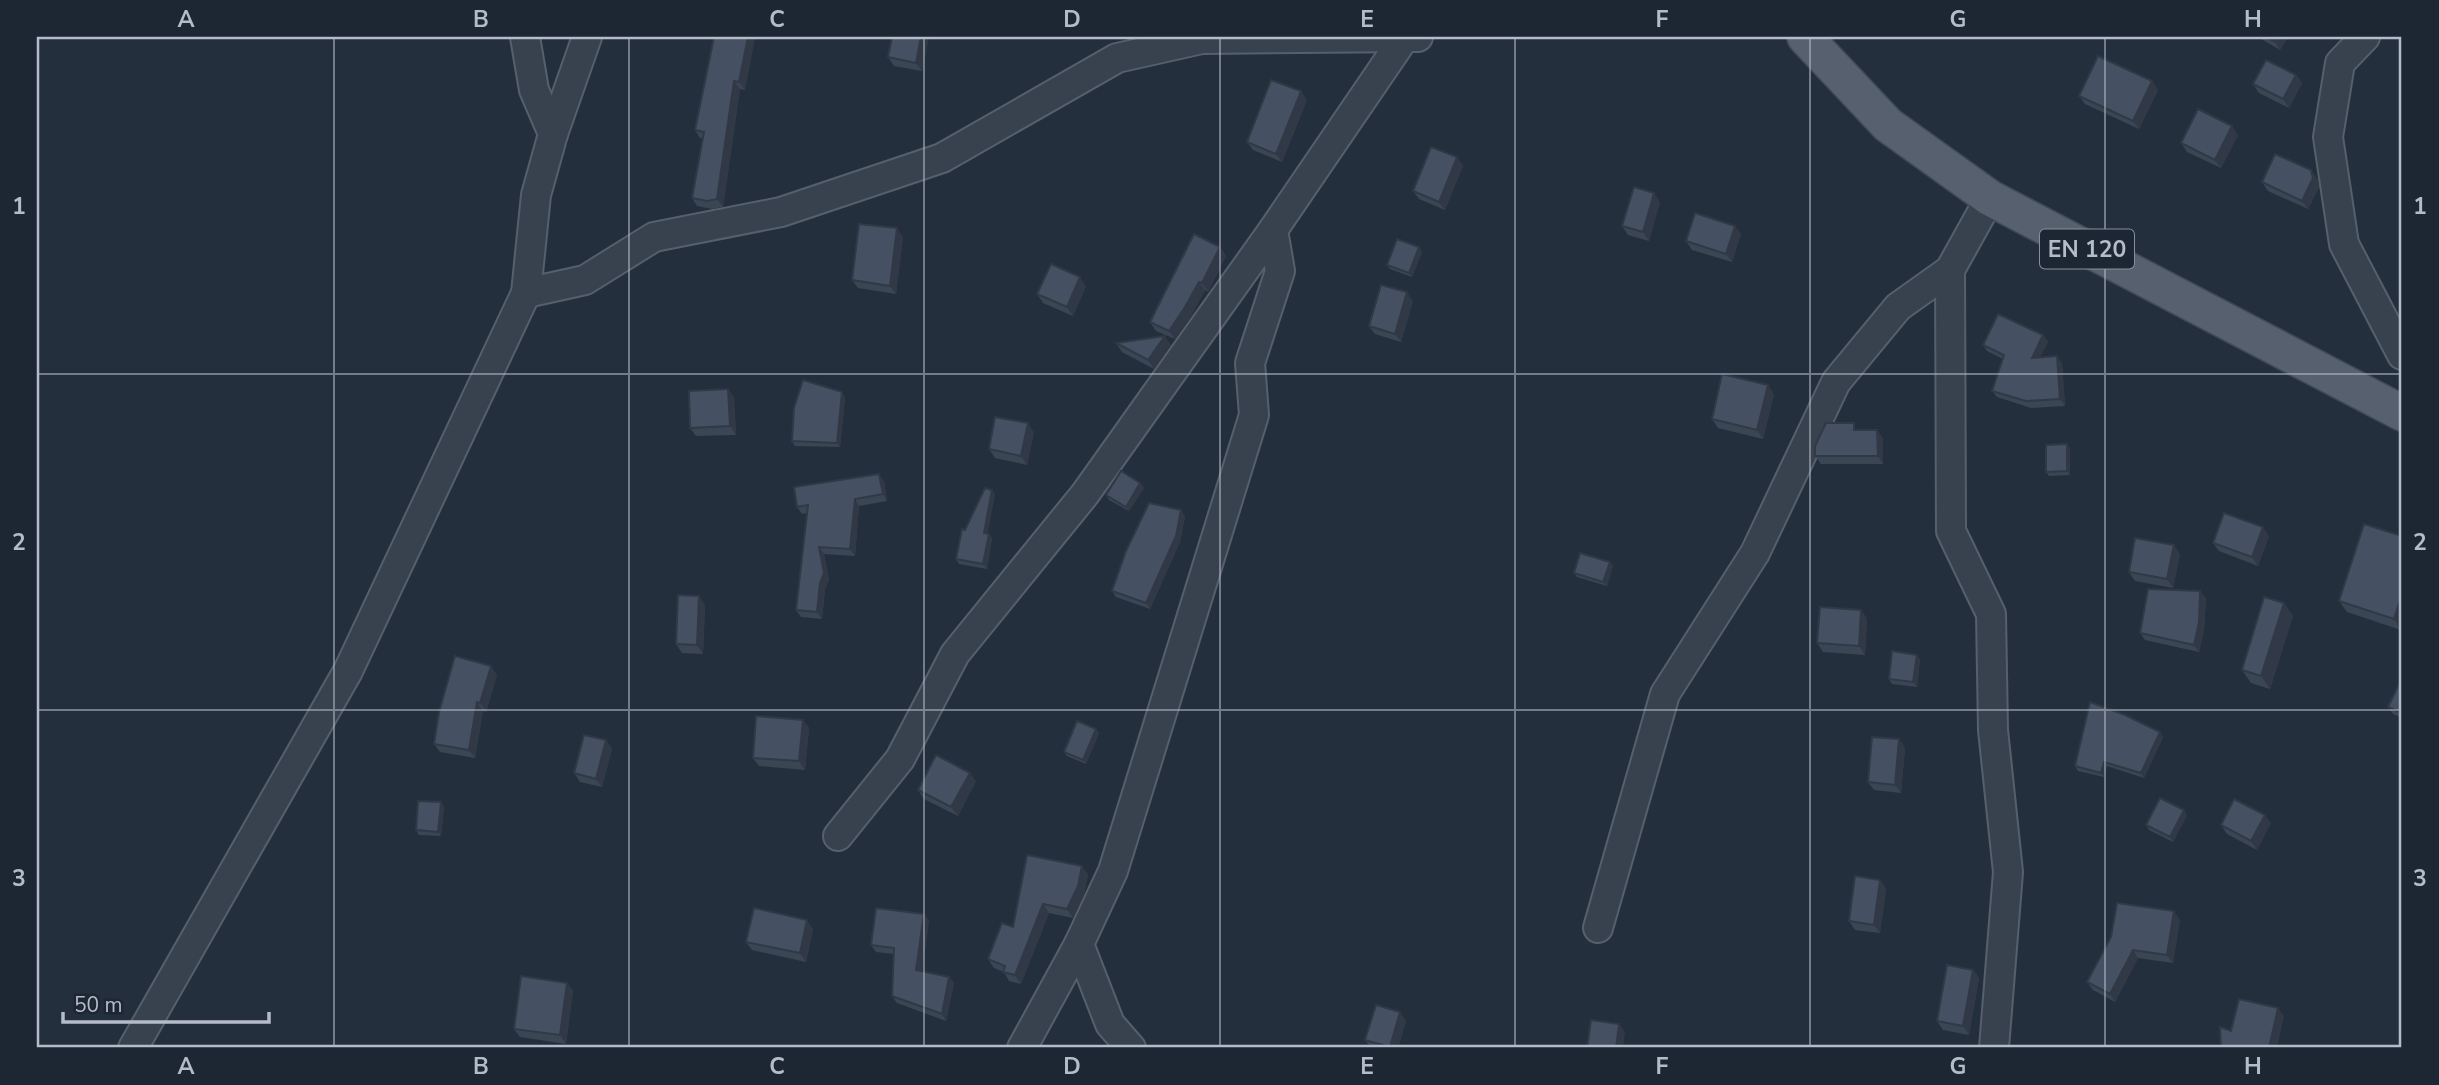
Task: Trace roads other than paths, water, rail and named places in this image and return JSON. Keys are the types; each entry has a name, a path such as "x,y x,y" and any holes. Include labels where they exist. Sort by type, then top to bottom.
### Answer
{"main road":[{"name":"EN 120","path":"1805,37 1888,125 1990,198 2402,413"}],"street":[{"path":"525,37 534,90 553,134"},
{"path":"134,1048 348,671 526,293 536,195 553,134 587,37"},
{"path":"526,293 585,280 654,237 781,212 942,158 1117,58 1201,38 1412,37"},
{"path":"838,836 900,759 955,654 1085,494 1412,37"},
{"path":"2365,37 2340,63 2328,137 2344,244 2402,355"},
{"path":"1598,928 1665,694 1755,553 1836,382 1898,307 1950,270 1990,198"},
{"path":"1022,1048 1079,944 1113,871 1254,415 1250,363 1280,271 1273,230"},
{"path":"1950,270 1951,531 1991,614 1993,730 2008,872 1994,1048"},
{"path":"1079,944 1110,1024 1131,1048"}]}
